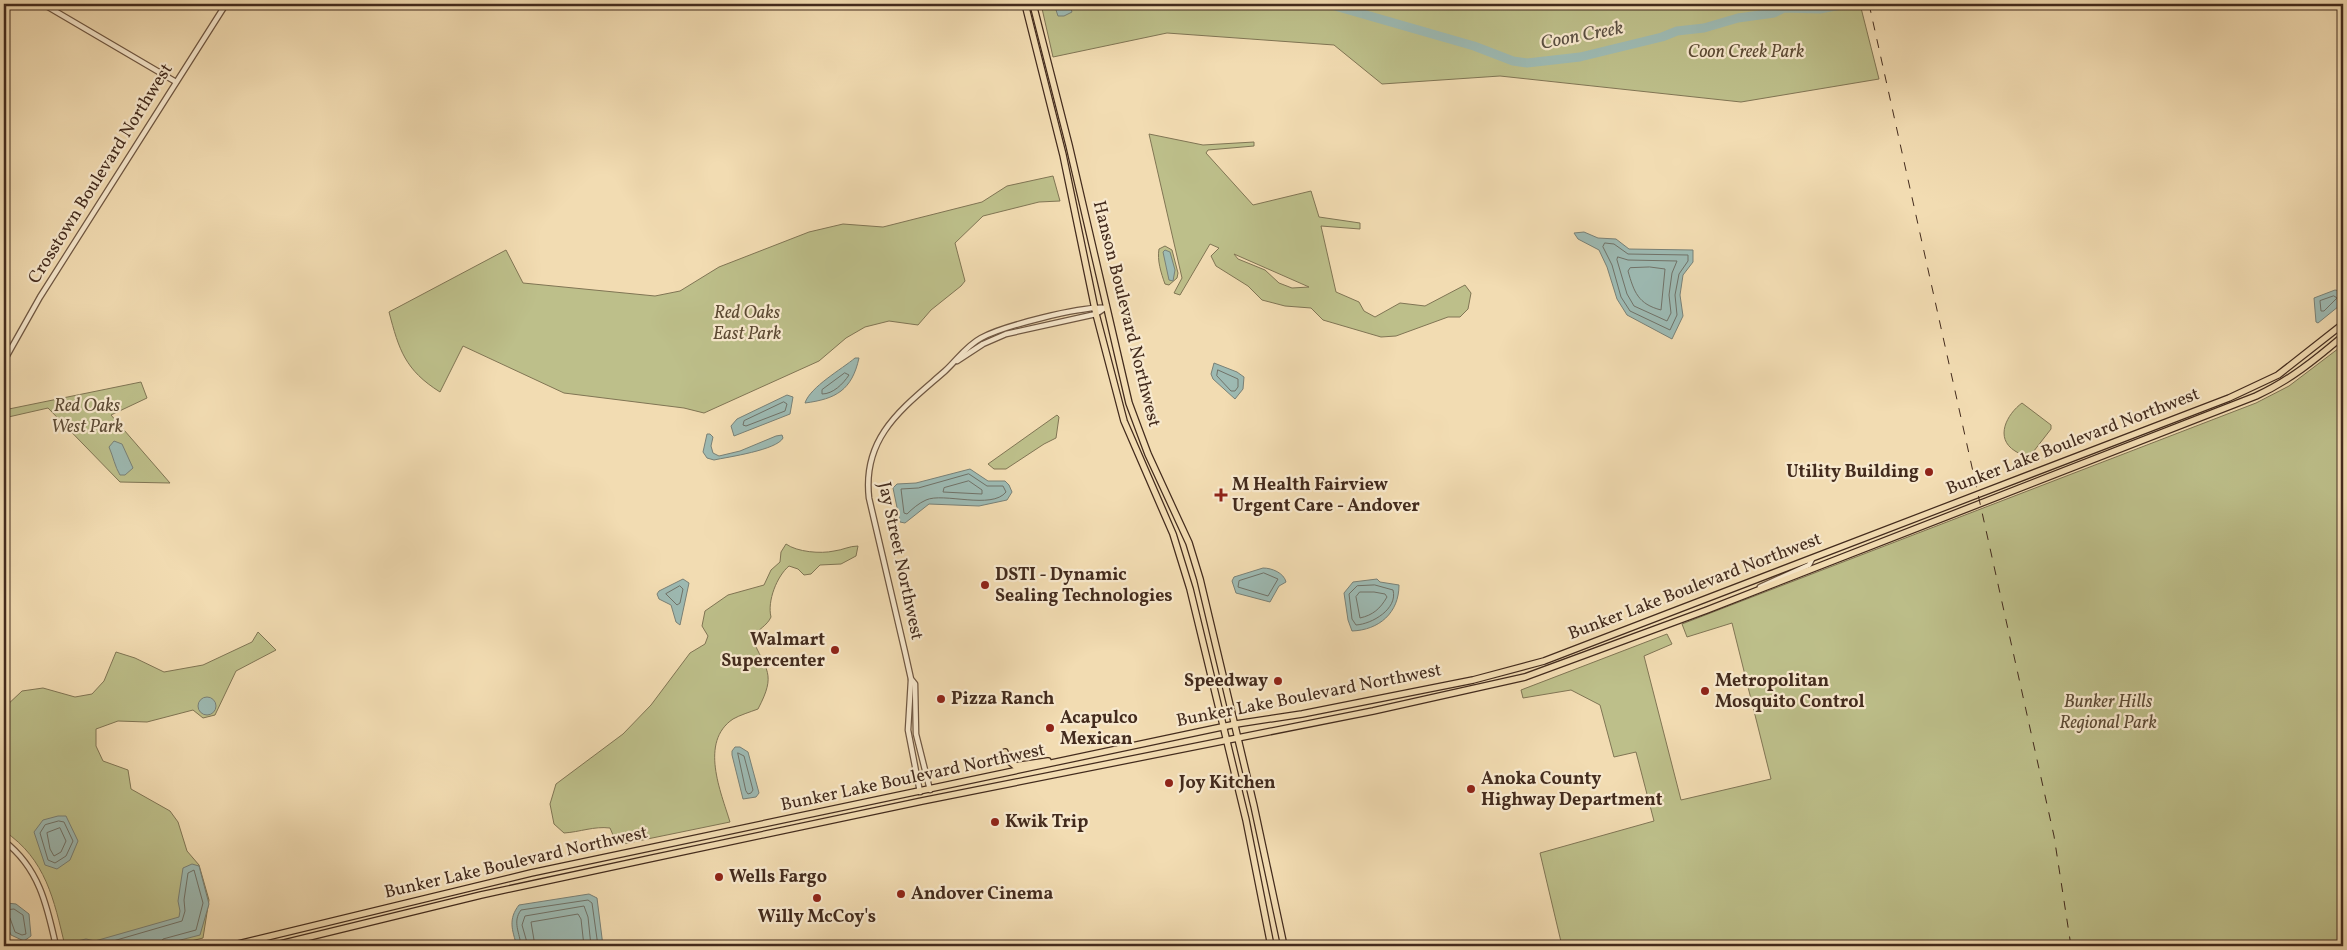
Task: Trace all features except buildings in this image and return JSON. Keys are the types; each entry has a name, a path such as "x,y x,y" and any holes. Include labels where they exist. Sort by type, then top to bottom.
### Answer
{"main road":[{"name":"Hanson Boulevard Northwest","path":"1025,4 1063,155 1096,314 1124,421 1180,552 1246,820 1271,946"},
{"name":"Hanson Boulevard Northwest","path":"1033,4 1069,145 1106,308 1135,423 1195,561 1236,724 1284,946"},
{"name":"Bunker Lake Boulevard Northwest","path":"230,946 530,873 1236,724 1302,714 1513,670 1564,654 2253,388 2296,362 2343,324"},
{"name":"Bunker Lake Boulevard Northwest","path":"272,946 481,895 643,860 1502,683 1589,655 2256,396 2304,369 2343,336"},
{"path":"1004,752 1007,759 1018,766 1049,761 1063,762"}],"street":[{"path":"43,4 176,82"},
{"name":"Crosstown Boulevard Northwest","path":"4,361 40,297 226,4"},
{"path":"1095,307 1106,308"},
{"name":"Jay Street Northwest","path":"956,361 966,348 978,339 994,332 1095,307"},
{"name":"Jay Street Northwest","path":"920,792 908,730 911,679 869,498 868,475 874,451 890,423 903,408 956,361 983,344 1006,334 1096,314 1106,308"},
{"path":"1740,597 1809,566 1812,559"},
{"name":"Jay Street Northwest","path":"911,679 915,684 916,734 930,790"},
{"path":"4,841 24,860 40,886 56,946"}],"green space":[{"name":"Coon Creek Park","path":"1041,4 1860,4 1879,79 1741,102 1500,76 1382,84 1334,45 1167,33 1053,57"},
{"path":"1149,134 1203,145 1254,142 1254,146 1208,150 1206,153 1253,205 1311,191 1319,217 1360,223 1360,229 1321,226 1336,292 1359,302 1364,311 1375,317 1400,303 1425,306 1465,285 1471,293 1468,309 1460,317 1448,317 1396,336 1381,337 1323,320 1311,308 1285,306 1262,300 1248,286 1216,266 1211,256 1219,248 1210,244 1180,295 1174,293 1182,278","holes":["1234,254 1309,287 1292,288 1279,283 1265,270 1238,259"]},
{"name":"Red Oaks East Park","path":"1053,176 1060,201 1039,202 983,216 955,243 965,281 931,310 918,325 889,321 865,327 846,338 819,361 704,413 684,408 564,393 463,346 440,392 419,376 405,358 396,337 389,312 506,250 523,283 655,296 680,291 719,267 809,232 843,224 883,227 982,202 1007,186"},
{"path":"1165,246 1172,250 1178,273 1177,278 1169,285 1165,284 1159,262 1159,249"},
{"name":"Bunker Hills Regional Park","path":"2343,345 2343,946 1562,946 1540,853 1654,821 1636,752 1614,757 1600,705 1571,690 1523,698 1521,690 1667,634 1672,644 1644,656 1681,800 1771,779 1732,623 1687,637 1682,624 2256,403 2289,386"},
{"name":"Red Oaks West Park","path":"141,382 147,398 111,415 170,483 120,482 48,408 4,418 4,410"},
{"path":"2022,403 2051,425 2051,429 2030,456 2018,453 2005,440 2005,426 2012,413"},
{"path":"1057,415 1059,417 1056,438 1006,469 994,469 988,464"},
{"path":"786,544 803,551 816,552 829,552 858,546 856,556 841,564 820,565 811,574 804,575 798,569 789,566 777,582 770,604 771,617 752,638 767,672 768,679 764,697 758,709 733,719 723,729 717,741 715,768 730,822 623,844 616,842 610,828 564,833 554,824 550,804 556,784 623,734 651,705 690,653 705,644 708,636 702,626 705,611 728,595 764,585 771,570 780,562 781,552"},
{"path":"258,632 276,650 236,671 215,715 203,718 193,710 147,722 118,721 96,729 96,746 103,761 128,770 131,789 170,811 178,822 187,851 199,865 209,900 203,938 171,946 65,946 52,897 39,868 30,854 4,831 4,708 22,691 43,688 75,697 92,694 104,681 116,652 135,658 164,672 203,665 252,642"}],"water":[{"path":"1054,4 1069,4 1072,12 1064,16 1058,16"},
{"path":"1584,232 1598,238 1616,239 1629,249 1693,250 1693,262 1683,275 1680,295 1683,316 1672,339 1627,315 1617,299 1607,267 1599,250 1578,239 1574,233"},
{"path":"1165,250 1170,252 1175,270 1173,281 1169,280 1163,252"},
{"path":"2335,290 2340,291 2343,298 2339,306 2318,323 2316,322 2314,298"},
{"path":"855,358 859,358 856,369 852,378 841,391 826,399 805,403 813,391"},
{"path":"1214,363 1237,372 1244,377 1243,389 1235,399 1213,379 1211,374"},
{"path":"787,395 793,397 790,414 734,436 731,426 737,419"},
{"path":"707,434 713,437 711,446 713,453 719,456 740,451 776,436 782,435 783,438 772,446 714,460 707,458 703,452"},
{"path":"114,441 122,444 133,468 125,475 120,475 109,447"},
{"path":"970,469 988,481 1005,481 1012,492 1007,500 979,506 929,504 905,523 900,522 893,488 897,484 916,483"},
{"path":"1263,568 1277,572 1283,576 1286,582 1279,586 1270,602 1236,593 1232,581 1234,577"},
{"path":"683,579 689,583 680,625 676,622 671,605 659,599 657,594 659,591"},
{"path":"1377,579 1380,582 1399,585 1395,604 1386,618 1379,623 1362,630 1352,631 1348,620 1344,593 1353,582"},
{"path":"203,697 211,697 216,702 214,713 203,715 198,710 198,702"},
{"path":"735,747 740,747 748,752 759,793 756,797 743,799 732,755"},
{"path":"66,816 78,841 70,860 57,869 45,865 34,832 43,820"},
{"path":"192,864 199,866 209,904 200,935 157,946 73,946 77,941 86,939 95,941 179,917 178,901 183,868"},
{"path":"589,894 597,898 603,946 517,946 512,920 519,905"},
{"path":"7,903 16,904 29,914 31,936 24,941 11,935 7,926 4,906"}],"waterway":[{"name":"Coon Creek","path":"1328,4 1474,46 1513,61 1527,63 1580,57 1662,37 1677,31 1704,28 1738,18 1774,13 1784,8 1820,9 1846,4"}],"railway":[{"path":"1869,4 2054,836 2071,946"}],"place":[{"name":"Utility Building","path":"1929,472"},
{"name":"M Health Fairview Urgent Care - Andover","path":"1221,495"},
{"name":"DSTI - Dynamic Sealing Technologies","path":"985,585"},
{"name":"Walmart Supercenter","path":"835,650"},
{"name":"Speedway","path":"1278,681"},
{"name":"Metropolitan Mosquito Control","path":"1705,691"},
{"name":"Pizza Ranch","path":"941,699"},
{"name":"Acapulco Mexican","path":"1050,728"},
{"name":"Joy Kitchen","path":"1169,783"},
{"name":"Anoka County Highway Department","path":"1471,789"},
{"name":"Kwik Trip","path":"995,822"},
{"name":"Wells Fargo","path":"719,877"},
{"name":"Andover Cinema","path":"901,894"},
{"name":"Willy McCoy's","path":"817,898"}]}
